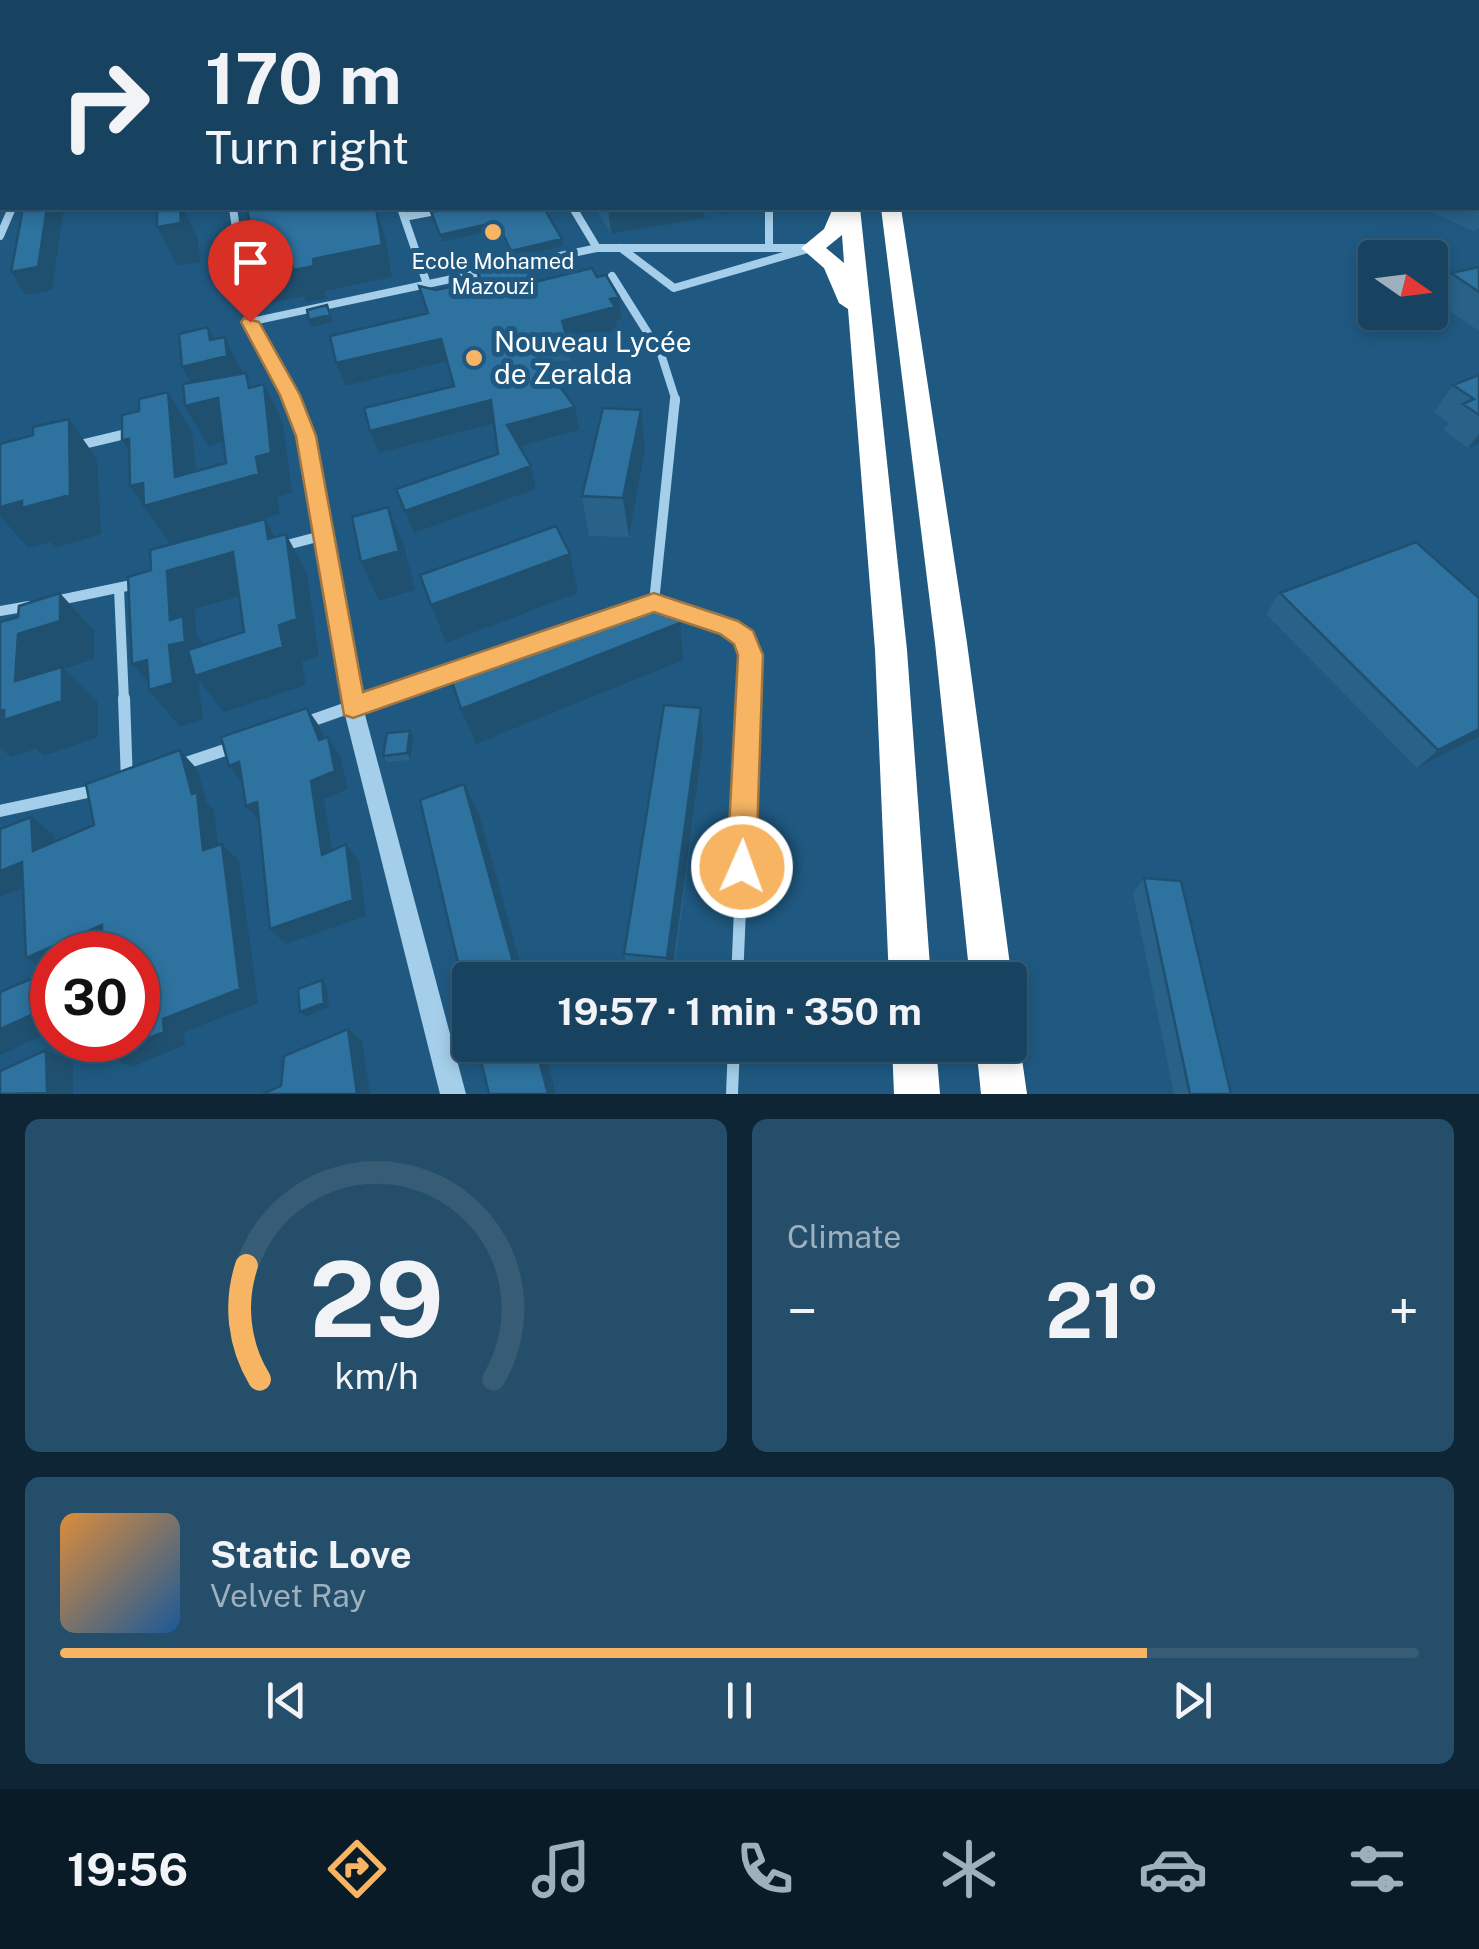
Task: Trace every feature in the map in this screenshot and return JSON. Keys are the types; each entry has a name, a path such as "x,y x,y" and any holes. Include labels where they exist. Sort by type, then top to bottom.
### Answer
{"highway":[{"path":"845,210 832,232 812,248 834,265 862,328"},
{"path":"846,210 862,328 891,650 909,962"},
{"path":"891,210 949,624 988,962"},
{"path":"915,1062 917,1094"},
{"path":"1000,1062 1004,1094"}],"street":[{"path":"234,210 250,322 281,397 306,436 353,707 453,1094"},
{"path":"574,210 596,248"},
{"path":"769,210 769,246"},
{"path":"403,212 428,284"},
{"path":"0,236 4,221"},
{"path":"250,322 596,248 812,248"},
{"path":"621,248 674,288 812,248"},
{"path":"612,276 666,359 674,383 677,407 654,602"},
{"path":"84,444 140,431"},
{"path":"262,551 326,534"},
{"path":"0,611 155,580"},
{"path":"119,589 127,783"},
{"path":"296,726 654,602 729,628 744,638 751,655 738,962"},
{"path":"165,770 259,738"},
{"path":"0,812 146,776"},
{"path":"732,1094 733,1062"}],"building":[{"path":"23,210 47,210 38,267 11,272"},
{"path":"157,210 180,210 181,223 157,227"},
{"path":"247,210 376,210 382,245 313,259 314,266 293,270 292,264 257,271"},
{"path":"545,210 562,239 511,251 497,222 440,235 431,212"},
{"path":"513,251 521,268 534,270 539,281 592,268 597,277 606,275 619,297 610,299 615,307 562,321 567,338 524,338 575,407 507,425 531,466 405,511 396,489 498,454 491,400 370,431 364,408 454,386 441,339 336,363 330,336 428,313 419,286 436,290 481,280 473,259"},
{"path":"1479,267 1479,292 1451,273"},
{"path":"327,305 330,315 309,320 307,310"},
{"path":"208,327 210,340 225,337 227,356 182,367 179,334"},
{"path":"246,373 249,388 264,384 271,453 256,457 259,474 144,506 143,483 130,486 129,439 122,440 122,415 139,411 139,399 168,392 175,477 226,463 218,398 185,406 183,384"},
{"path":"1479,375 1479,415 1463,404 1474,399 1453,385"},
{"path":"603,408 641,410 623,498 582,496"},
{"path":"69,419 70,495 22,508 22,501 0,507 0,444 33,435 33,427"},
{"path":"388,507 399,551 361,562 352,517"},
{"path":"265,519 268,539 286,534 297,619 279,625 283,647 195,676 188,650 244,632 233,552 167,571 170,620 183,616 185,642 169,645 173,683 149,690 147,660 132,664 128,577 151,570 150,550"},
{"path":"556,526 570,554 431,605 420,575"},
{"path":"1416,542 1479,598 1479,729 1438,750 1280,593"},
{"path":"60,593 60,621 18,634 15,681 62,667 62,701 4,720 4,710 0,711 0,622 18,617 19,606"},
{"path":"665,596 680,623 461,709 451,679"},
{"path":"664,705 701,708 667,958 624,954"},
{"path":"307,708 319,740 328,737 335,771 311,781 322,855 346,844 353,900 270,929 257,802 246,806 239,762 229,766 221,737"},
{"path":"410,731 407,753 383,756 387,733"},
{"path":"180,750 192,794 197,792 203,850 222,844 240,989 163,1019 164,1032 160,1034 160,932 102,932 102,925 86,932 30,932 30,956 26,958 22,862 0,871 0,829 31,817 33,851 94,825 86,784"},
{"path":"464,784 513,962 458,962 420,800"},
{"path":"1144,878 1181,881 1231,1094 1190,1094"},
{"path":"30,979 30,1016 0,1029 0,992"},
{"path":"322,980 324,1003 300,1012 298,989"},
{"path":"348,1029 357,1094 262,1094 281,1086 284,1056"},
{"path":"30,1057 30,1062 46,1062 47,1093 0,1094 0,1071"},
{"path":"481,1062 540,1062 548,1094 489,1094"}],"place":[{"name":"Ecole Mohamed Mazouzi","path":"493,232"},
{"name":"Nouveau Lycée de Zeralda","path":"474,358"}],"route":[{"path":"250,322 290,395 306,436 353,707 654,602 729,628 744,638 751,655 742,867"}]}
